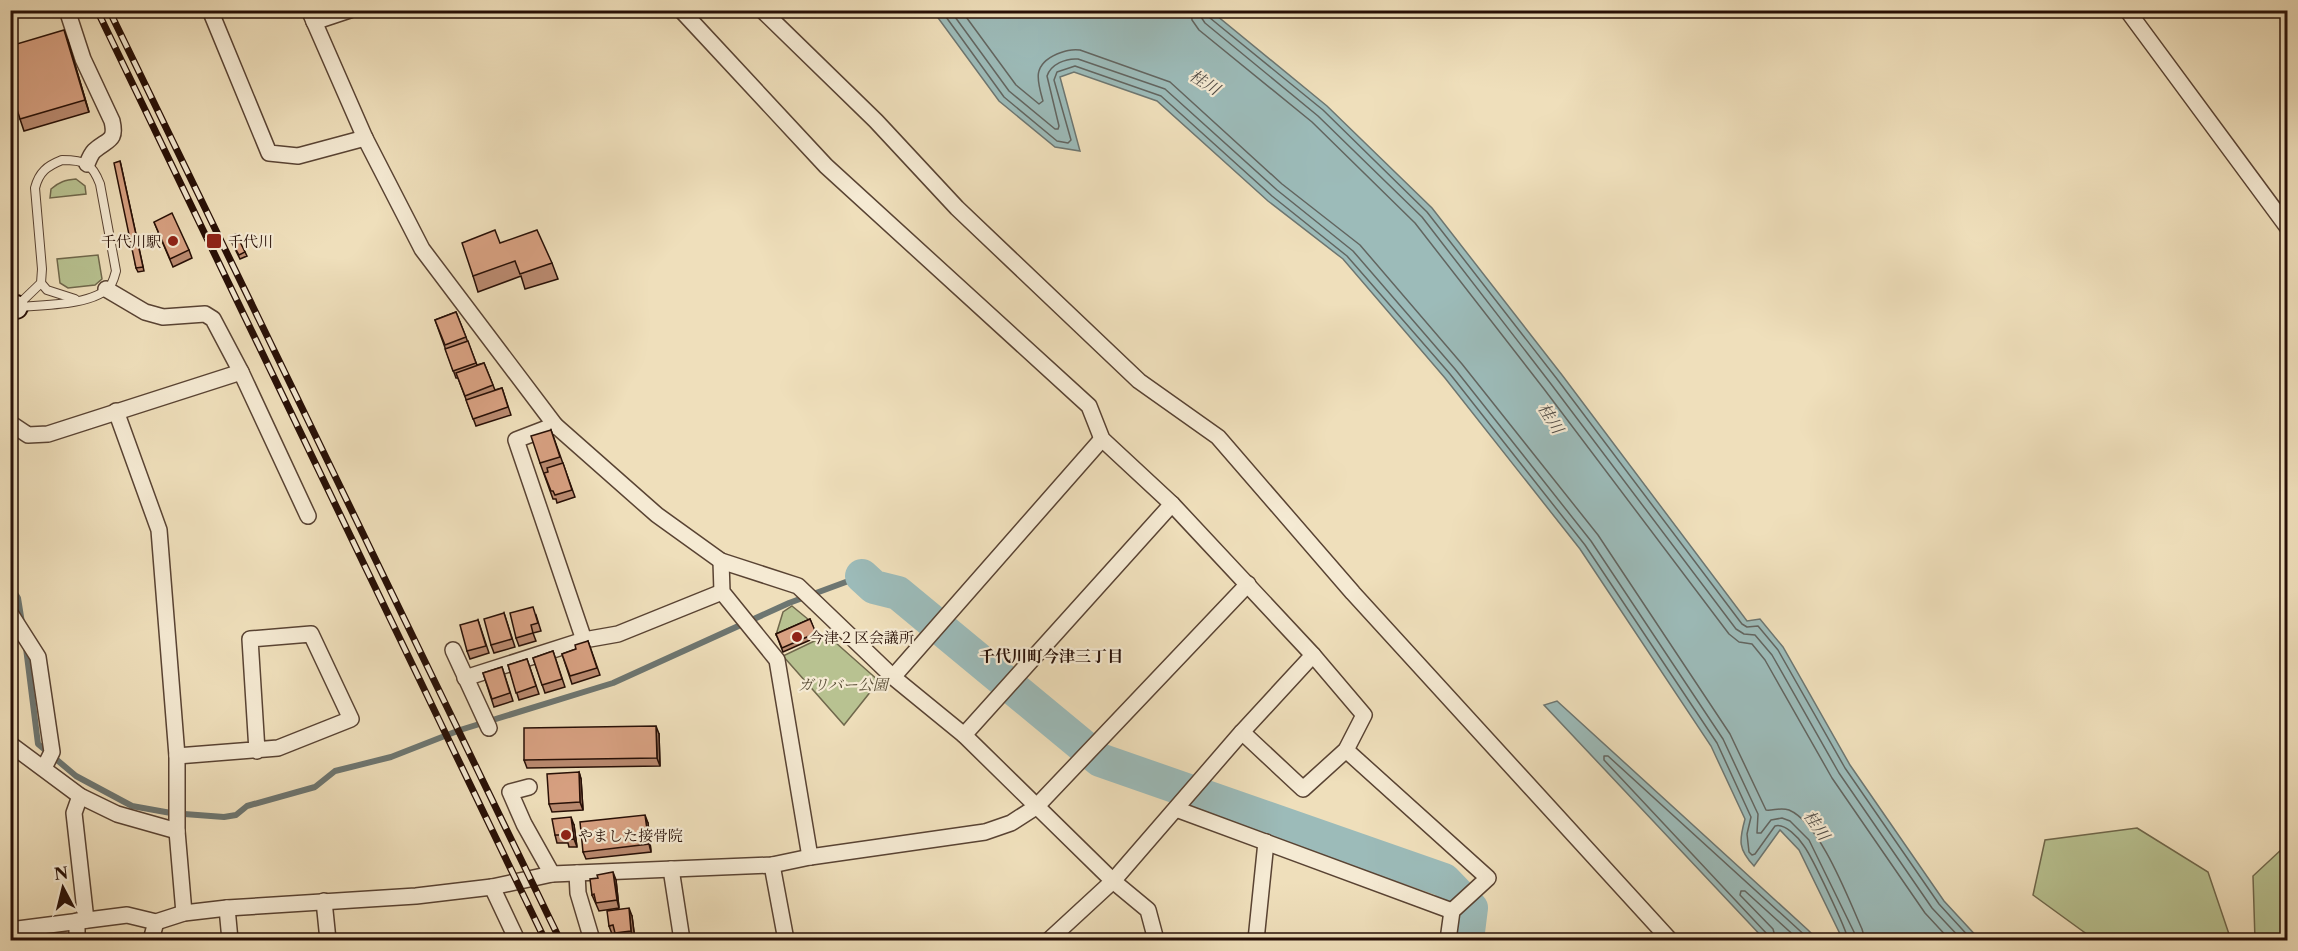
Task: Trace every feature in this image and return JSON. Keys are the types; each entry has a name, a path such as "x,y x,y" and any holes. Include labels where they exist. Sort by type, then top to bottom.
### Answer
{"street":[{"path":"67,10 83,59 112,121 114,131 112,139 93,152 87,164"},
{"path":"210,10 269,153 298,156 365,138"},
{"path":"350,10 312,16 365,138 422,249 555,425 657,515 721,561 798,586 893,677 964,735 1113,882 1148,910 1156,940"},
{"path":"681,10 826,166 1089,406 1102,439 1172,504 1248,584 1313,655 1364,716 1346,750 1303,789 1242,732"},
{"path":"762,10 876,121 957,208 1138,381 1218,437 1353,593 1670,940"},
{"path":"2127,10 2288,228"},
{"path":"106,288 145,312 163,317 206,314 213,319 241,372 308,516"},
{"path":"10,423 28,435 48,434 241,372"},
{"path":"116,411 159,530 177,756 177,831 184,913"},
{"path":"555,425 516,440 584,640"},
{"path":"893,677 1102,439"},
{"path":"964,735 1172,504"},
{"path":"721,561 722,592 777,660 810,858"},
{"path":"10,930 127,915 156,922 184,913 416,896 492,887 552,874 772,866 810,858 985,832 1011,823 1036,807 1248,584"},
{"path":"465,678 584,640 618,634 722,592"},
{"path":"10,613 38,657 52,752 44,768"},
{"path":"177,756 257,751 278,748 351,719 311,634 250,639 257,751"},
{"path":"453,650 487,723"},
{"path":"1048,940 1113,882 1242,732 1313,655"},
{"path":"10,744 80,796 117,814 177,831"},
{"path":"1346,750 1488,878 1452,911 1448,940"},
{"path":"529,787 510,792 524,825 552,874"},
{"path":"77,940 81,920 74,813 80,796"},
{"path":"1176,809 1452,911"},
{"path":"1256,940 1266,842"},
{"path":"772,866 786,940"},
{"path":"671,869 682,940"},
{"path":"577,873 578,892 592,940"},
{"path":"492,887 517,940"},
{"path":"324,901 328,940"},
{"path":"227,909 230,940"},
{"path":"151,940 156,922"}],"lane":[{"path":"13,308 83,300 102,292 112,284 116,271 113,249 96,172 87,164 77,160 62,160 50,165 38,175 35,188 42,268 41,283 47,290 54,293 83,300"},
{"path":"13,308 41,283"}],"green space":[{"path":"76,179 85,186 86,194 50,198 51,189 62,182"},
{"path":"98,255 102,279 95,285 68,288 60,283 57,259"},
{"path":"792,606 809,620 776,635 783,612"},
{"name":"ガリバー公園","path":"827,635 879,681 844,725 783,656"},
{"path":"2137,828 2208,872 2231,940 2095,940 2033,895 2045,840"},
{"path":"2283,848 2288,854 2287,940 2255,940 2253,876"}],"water":[{"name":"桂川","path":"933,11 1211,11 1327,106 1432,208 1562,375 1747,621 1760,619 1783,647 1850,765 1944,901 1980,940 1843,940 1799,850 1780,830 1754,866 1745,855 1741,844 1745,819 1711,746 1580,549 1445,378 1343,259 1268,201 1157,101 1074,72 1060,77 1080,151 1055,147 999,101"},
{"path":"1557,701 1818,940 1765,940 1544,705"}],"building":[{"path":"64,30 85,100 20,119 10,87 10,46"},
{"path":"120,161 143,267 136,268 114,163"},
{"name":"千代川駅","path":"172,213 189,250 170,259 154,222"},
{"path":"495,230 500,243 537,230 552,263 520,274 515,261 473,276 462,243"},
{"path":"236,234 245,252 239,255 229,237"},
{"path":"456,312 466,337 445,345 435,320"},
{"path":"468,341 476,363 453,371 445,349"},
{"path":"484,363 493,385 465,396 456,373"},
{"path":"502,388 508,407 473,419 466,400"},
{"path":"551,430 560,457 540,463 531,436"},
{"path":"563,463 572,490 555,495 544,473 548,472 547,468"},
{"path":"533,607 538,623 531,625 533,633 516,638 510,613"},
{"path":"504,613 512,639 491,645 484,619"},
{"name":"今津２区会議所","path":"810,619 816,633 782,648 776,634"},
{"path":"478,620 486,646 467,651 460,625"},
{"path":"588,641 597,668 570,676 562,654 576,649 575,645"},
{"path":"553,651 562,679 542,685 533,658"},
{"path":"527,659 536,686 516,693 508,665"},
{"path":"502,667 510,693 492,699 483,673"},
{"path":"656,726 657,758 524,760 524,728"},
{"path":"579,772 580,802 549,804 547,774"},
{"path":"645,815 649,844 583,852 580,822"},
{"path":"571,817 574,839 566,840 566,835 555,835 552,819"},
{"path":"613,872 617,900 596,903 594,894 592,895 590,879"},
{"path":"629,908 631,931 615,933 613,925 609,926 607,911"},
{"path":"632,934 633,940 611,940 611,937"}],"waterway":[{"path":"26,648 38,744 76,776 132,806 171,813 224,817 236,815 247,806 315,787 335,771 391,757 460,730 613,683 789,603 862,576"},
{"path":"862,576 874,587 898,593 1100,760 1444,880 1471,908 1467,940"},
{"path":"10,585 18,598 22,623"}],"railway":[{"path":"97,10 545,940"},
{"path":"109,10 560,940"}],"place":[{"name":"千代川駅","path":"173,241"},
{"name":"千代川","path":"214,241"},
{"name":"今津２区会議所","path":"797,637"},
{"name":"やました接骨院","path":"566,835"}],"district":[{"name":"千代川町今津三丁目","path":"1051,656"}]}
